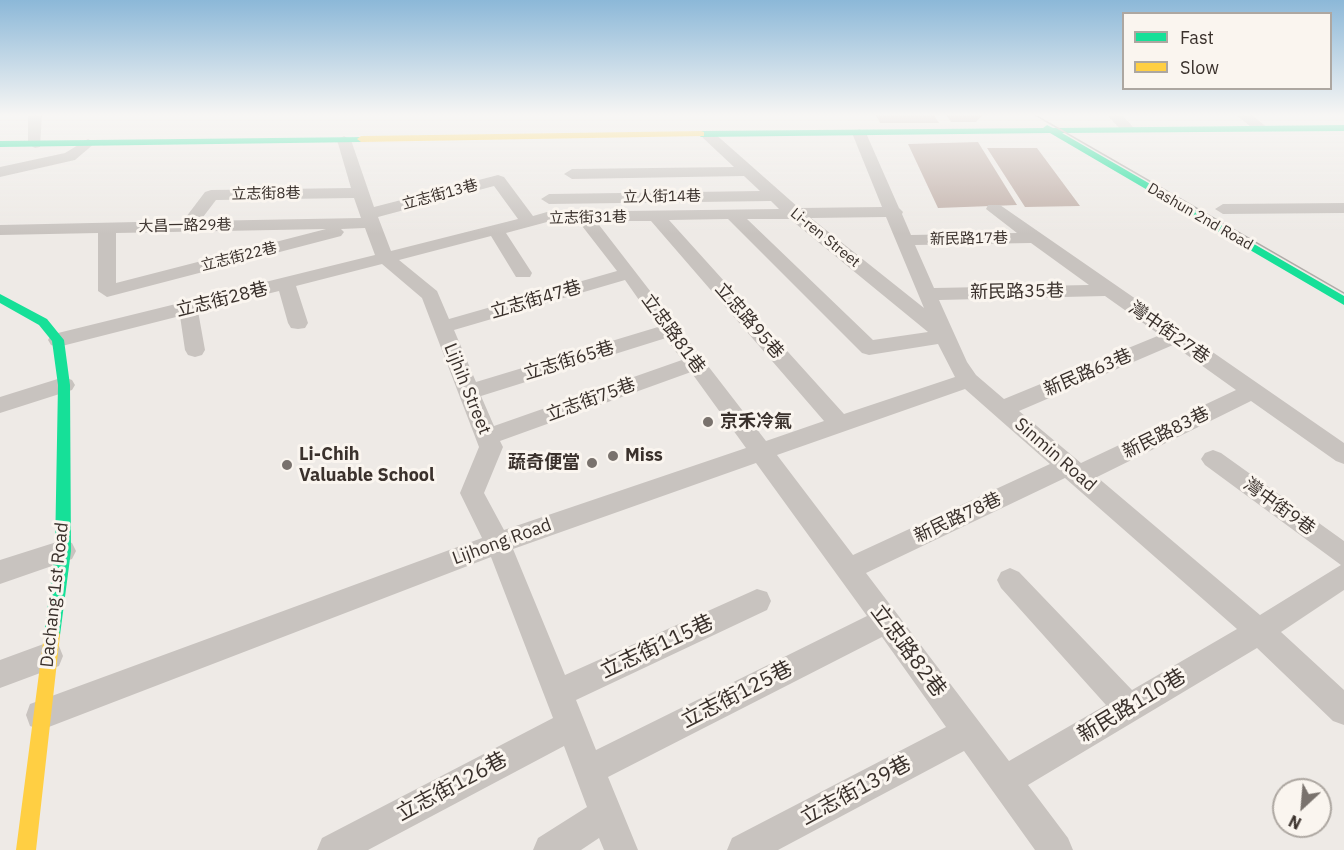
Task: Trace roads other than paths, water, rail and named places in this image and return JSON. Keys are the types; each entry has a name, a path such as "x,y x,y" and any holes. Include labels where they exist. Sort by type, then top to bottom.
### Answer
{"street":[{"path":"0,172 73,155"},
{"name":"Lijhih Street","path":"348,155 360,193 385,258 430,295 487,437 490,447 472,493 498,543 621,850"},
{"name":"Li-ren Street","path":"729,155 796,215 945,336"},
{"name":"Sinmin Road","path":"869,155 957,364 968,380 1259,631 1344,710"},
{"name":"Dashun 2nd Road","path":"1092,155 1344,301"},
{"path":"572,174 746,171"},
{"name":"立志街13巷","path":"369,218 498,180 528,221"},
{"name":"立志街8巷","path":"195,226 211,195 360,193"},
{"name":"立人街14巷","path":"549,199 775,195"},
{"name":"Dashun 2nd Road","path":"1218,206 1243,221"},
{"path":"1218,206 1344,208"},
{"name":"灣中街27巷","path":"994,209 1344,455"},
{"name":"立志街31巷","path":"385,258 547,217 658,218 894,212"},
{"path":"733,215 869,348 945,336"},
{"name":"立忠路81巷","path":"584,217 629,273 760,452"},
{"name":"大昌一路29巷","path":"0,230 290,224 369,218"},
{"name":"立志街22巷","path":"107,227 107,291 292,243 369,218"},
{"name":"立忠路95巷","path":"658,218 840,425"},
{"path":"290,224 292,243"},
{"path":"195,226 212,264"},
{"path":"495,230 523,273"},
{"name":"新民路17巷","path":"906,240 1033,238"},
{"name":"立志街28巷","path":"58,340 385,258"},
{"name":"立志街47巷","path":"443,327 629,273"},
{"path":"286,284 298,323"},
{"name":"新民路35巷","path":"928,294 1107,290"},
{"path":"0,298 43,322 58,340"},
{"path":"188,308 195,350"},
{"name":"立志街65巷","path":"469,392 670,330"},
{"name":"新民路63巷","path":"1002,409 1174,337"},
{"name":"Dachang 1st Road","path":"18,844 41,715 63,551 64,385 58,340"},
{"name":"立志街75巷","path":"487,437 695,363"},
{"name":"Lijhong Road","path":"41,715 498,543 968,380"},
{"path":"0,405 64,385"},
{"name":"新民路83巷","path":"1073,471 1253,391"},
{"name":"立忠路82巷","path":"760,452 1056,850"},
{"name":"灣中街9巷","path":"1213,459 1344,555"},
{"name":"新民路78巷","path":"848,570 1073,471"},
{"path":"0,572 63,551"},
{"name":"新民路110巷","path":"1005,781 1259,631 1344,576"},
{"path":"1010,580 1129,708"},
{"name":"立志街115巷","path":"558,693 757,601"},
{"name":"立志街125巷","path":"589,770 885,621"},
{"path":"0,674 49,656"},
{"name":"立志街126巷","path":"334,850 571,725"},
{"name":"立志街139巷","path":"744,850 968,732"},
{"path":"550,850 607,814"}],"tram line":[{"path":"1104,155 1344,293"}],"place":[{"name":"京禾冷氣","path":"708,422"},
{"name":"Miss","path":"613,456"},
{"name":"蔬奇便當","path":"592,463"},
{"name":"Li-Chih Valuable School","path":"287,465"}]}
